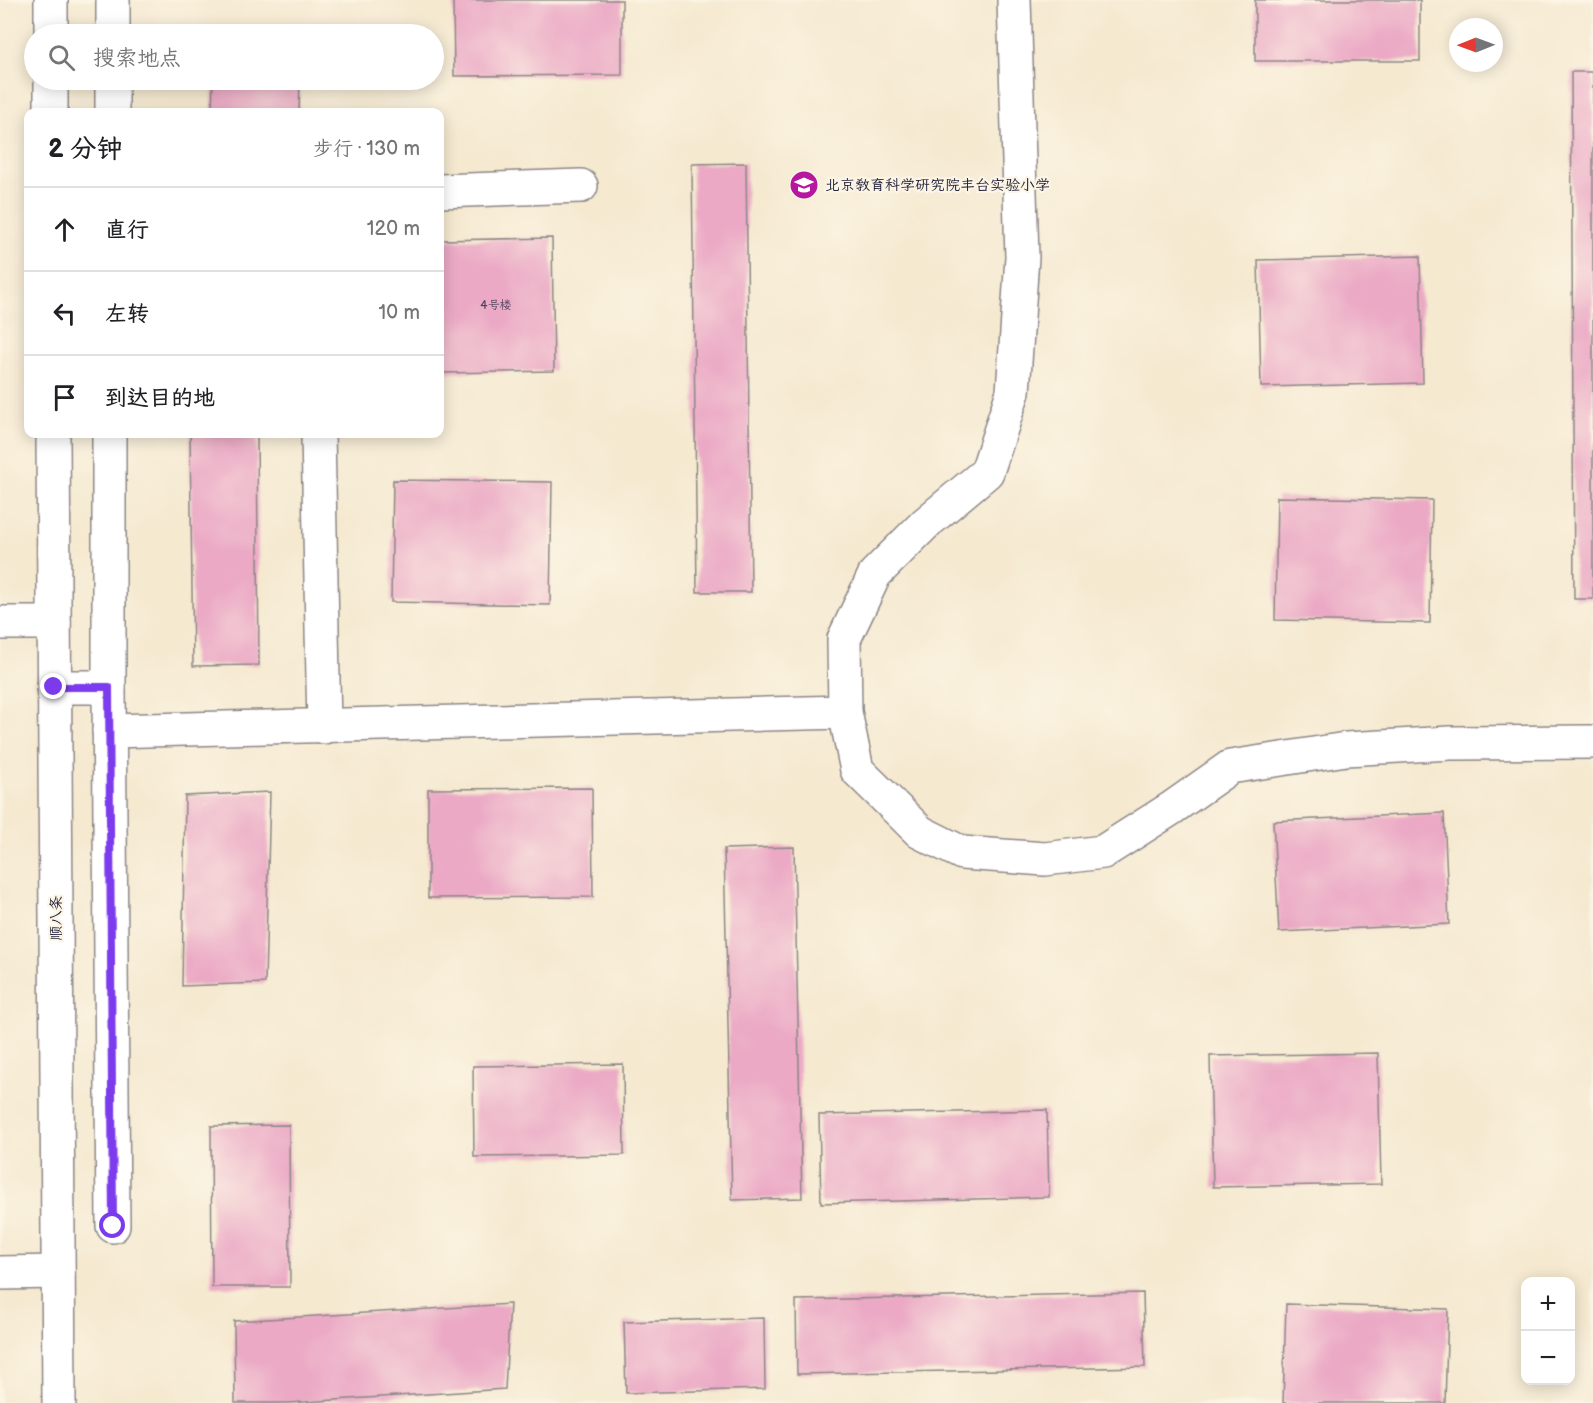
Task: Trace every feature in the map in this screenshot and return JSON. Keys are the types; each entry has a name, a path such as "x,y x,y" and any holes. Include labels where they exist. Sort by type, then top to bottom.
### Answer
{"street":[{"path":"51,0 51,24"},
{"path":"113,0 113,24"},
{"path":"1014,0 1022,257 1013,392 987,472 926,523 875,574 844,639 845,712 857,770 920,832 962,853 1045,859 1103,852 1172,808 1230,767 1346,749 1450,743 1593,742"},
{"path":"51,90 51,108"},
{"path":"112,90 112,108"},
{"path":"444,191 581,186"},
{"name":"顺八条","path":"53,438 59,1403"},
{"path":"109,438 113,1226"},
{"path":"318,438 324,727"},
{"path":"0,623 54,623"},
{"path":"54,687 109,687"},
{"path":"109,731 845,712"},
{"path":"0,1273 58,1272"}],"building":[{"path":"453,0 622,0 622,75 454,76"},
{"path":"1255,0 1420,0 1420,61 1255,61"},
{"path":"1571,72 1593,72 1593,599 1574,599"},
{"path":"213,90 300,90 299,108 212,108"},
{"path":"746,163 751,592 697,592 692,164"},
{"path":"552,238 554,371 444,373 444,240"},
{"path":"1420,256 1423,383 1261,387 1258,260"},
{"path":"190,438 257,438 259,665 193,666"},
{"path":"393,480 552,482 550,605 391,602"},
{"path":"1277,497 1432,500 1430,623 1275,620"},
{"path":"592,788 593,897 428,898 428,789"},
{"path":"270,792 265,983 182,986 185,796"},
{"path":"1444,813 1449,924 1279,932 1273,821"},
{"path":"794,847 802,1198 732,1200 724,849"},
{"path":"1378,1053 1381,1184 1213,1187 1210,1056"},
{"path":"623,1064 624,1155 474,1157 473,1066"},
{"path":"1047,1110 1049,1197 821,1203 819,1115"},
{"path":"289,1125 290,1287 212,1287 211,1126"},
{"path":"1143,1293 1145,1367 797,1374 796,1300"},
{"path":"510,1304 505,1389 288,1403 235,1403 234,1321"},
{"path":"1286,1304 1448,1309 1445,1403 1283,1403"},
{"path":"764,1318 765,1389 626,1393 624,1322"}],"place":[{"name":"北京教育科学研究院丰台实验小学","path":"804,185"}],"route":[{"path":"54,687 109,687 113,1226"}]}
